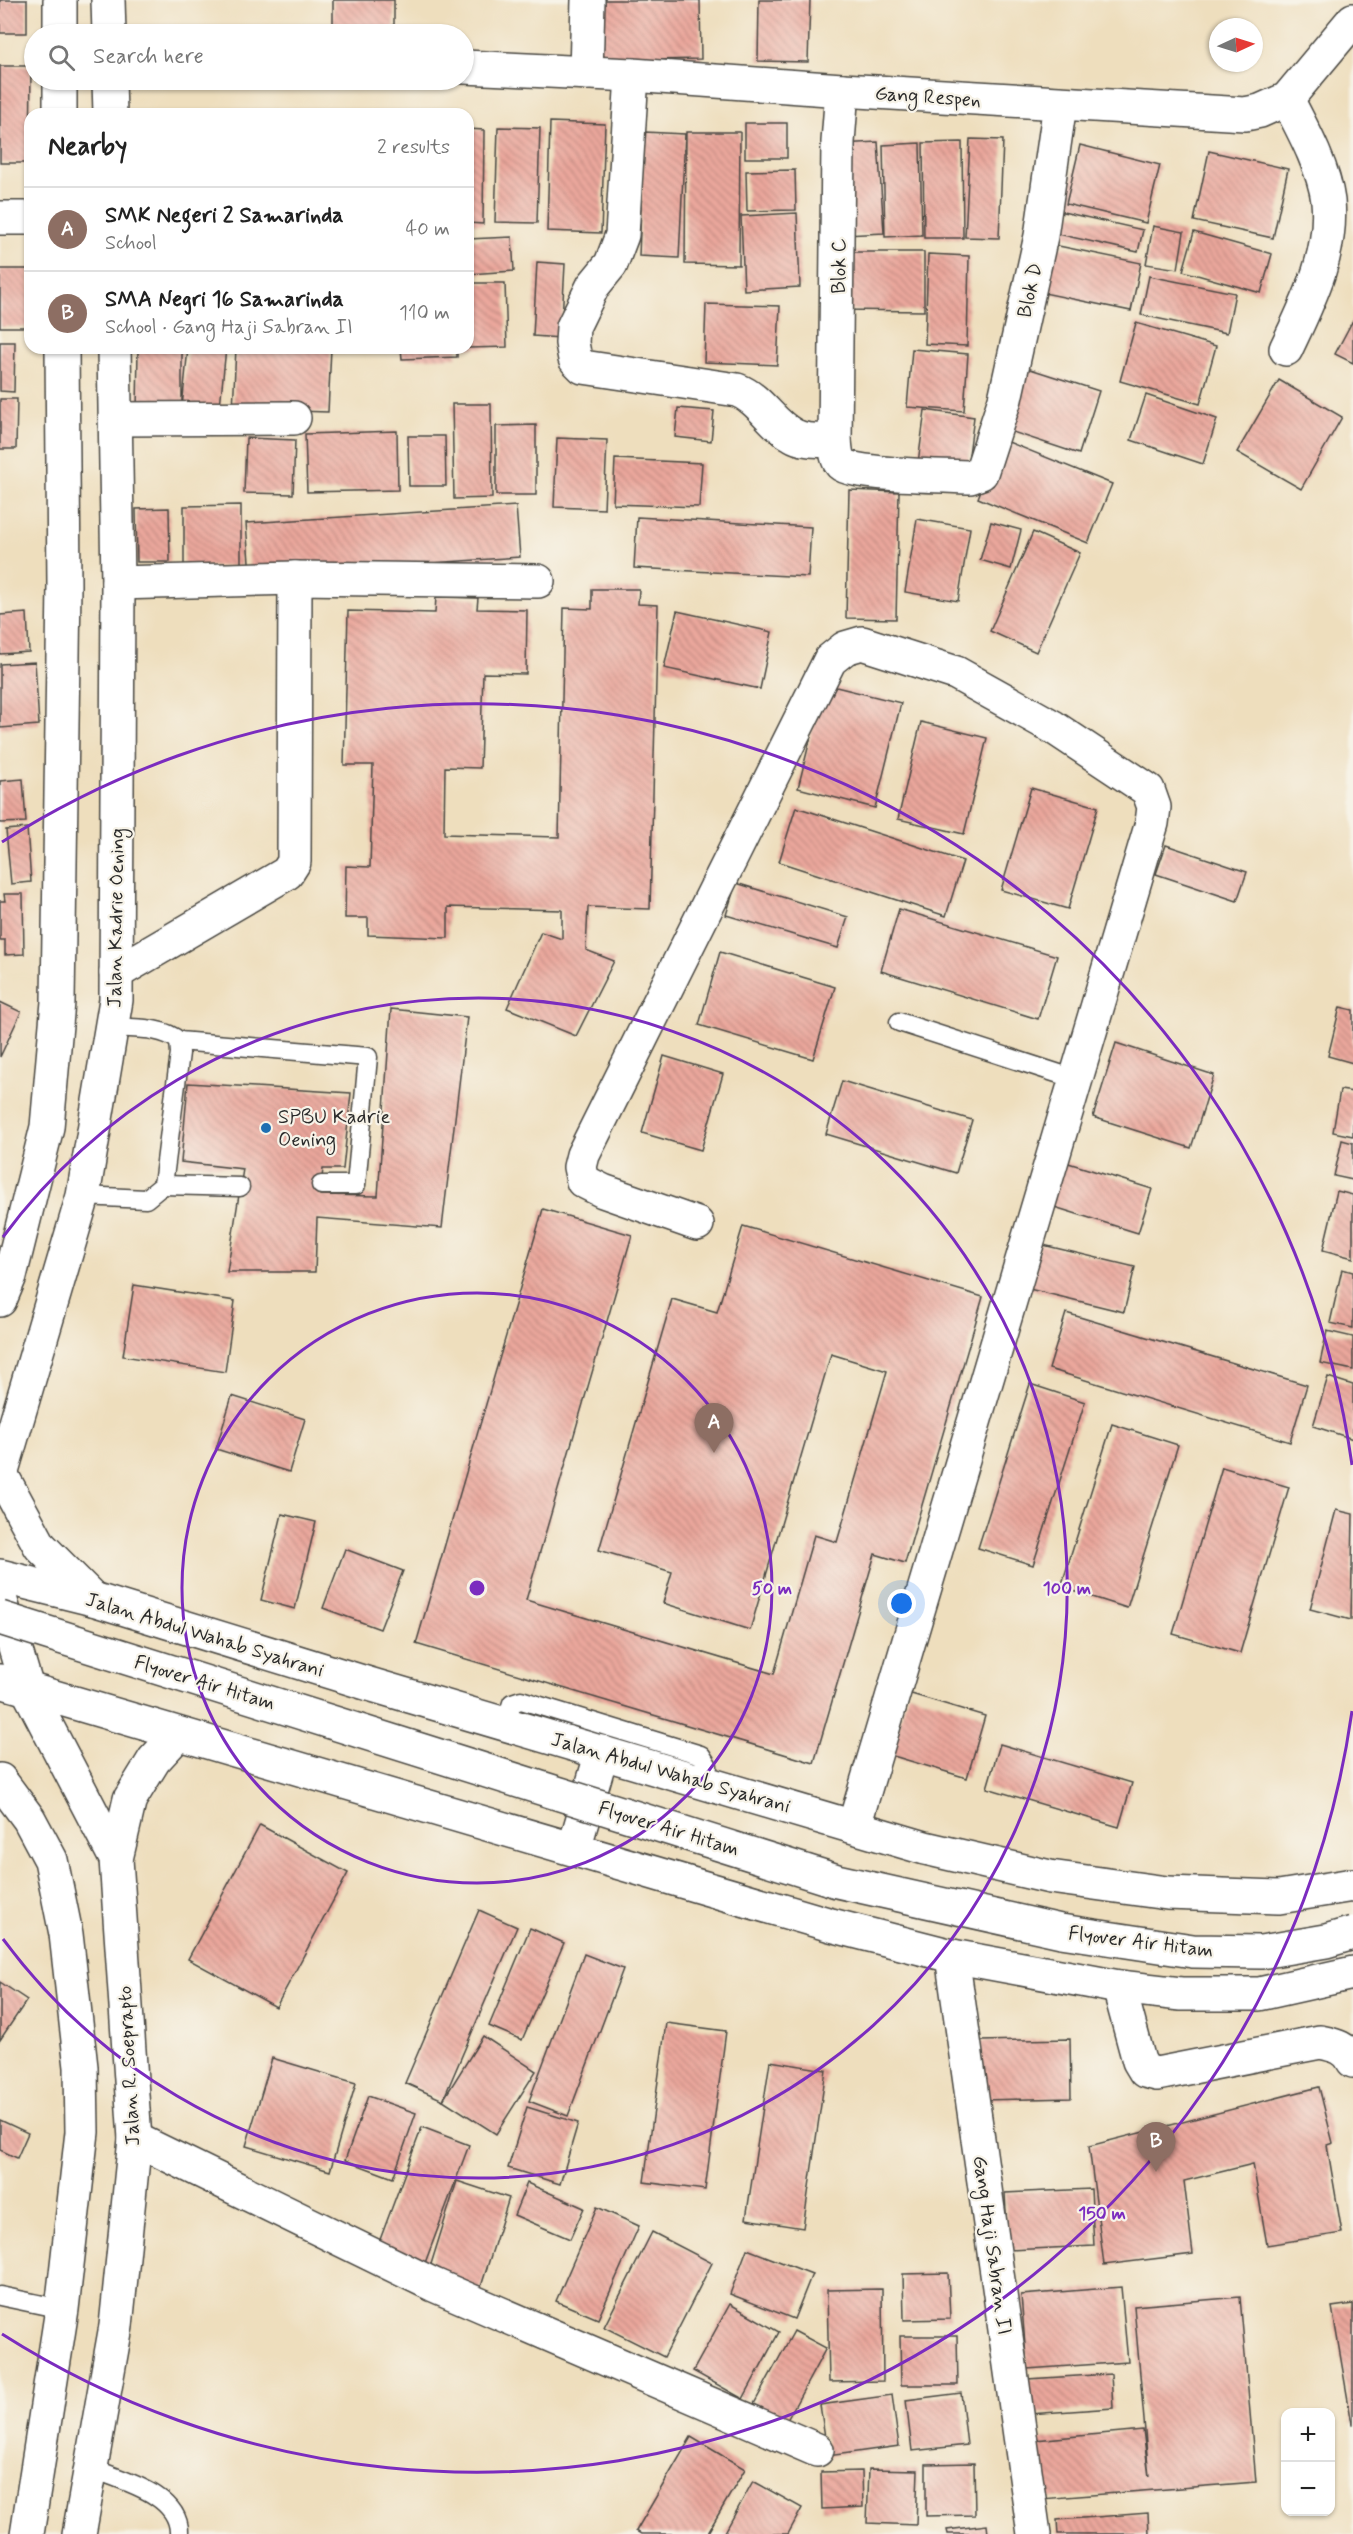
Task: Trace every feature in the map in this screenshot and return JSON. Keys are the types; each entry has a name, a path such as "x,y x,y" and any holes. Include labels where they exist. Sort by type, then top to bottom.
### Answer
{"main road":[{"path":"60,0 60,24"},
{"path":"108,0 109,24"},
{"path":"586,73 588,0"},
{"name":"Gang Respen","path":"474,67 632,75 1245,114 1260,111 1287,99 1353,20"},
{"path":"632,75 622,235 611,264 593,286 573,327 572,343 575,359 583,367 737,390 757,401 790,435 800,439 835,441"},
{"path":"60,90 60,108"},
{"path":"109,90 110,108"},
{"name":"Blok C","path":"835,441 838,142 842,90"},
{"path":"1286,349 1314,290 1326,243 1328,200 1311,145 1287,99"},
{"name":"Blok D","path":"835,441 837,456 848,469 970,477 981,473 1005,399 1041,236 1060,104"},
{"path":"0,218 24,218"},
{"path":"0,1300 9,1276 47,1127 58,1002 64,585 62,354"},
{"name":"Jalan Kadrie Oening","path":"1,1481 83,1196 116,1000 118,583 114,354"},
{"path":"115,419 294,418"},
{"path":"116,973 287,873 294,862 295,578"},
{"path":"118,583 295,578 538,581"},
{"path":"697,1224 603,1191 583,1181 581,1161 830,660 845,648 862,644 956,673 1053,727 1148,790 1154,807 1152,823 854,1826"},
{"path":"1,1481 40,1546 93,1599"},
{"name":"Jalan Abdul Wahab Syahrani","path":"0,1576 93,1599 925,1848 1050,1877 1167,1893 1279,1897 1353,1885"},
{"name":"Jalan R. Soeprapto","path":"0,1598 14,1684 116,1859 135,2139 116,2326 79,2534"},
{"name":"Flyover Air Hitam","path":"0,1618 837,1881 1061,1931 1193,1951 1261,1952 1326,1941 1353,1932"},
{"path":"14,1684 831,1925 952,1956 1119,1987 1181,1994 1259,1994 1353,1973"},
{"path":"116,1859 130,1799 154,1760 178,1734"},
{"path":"574,1849 602,1752"},
{"path":"0,1780 29,1820 51,1860 66,1934 81,2067 82,2132 62,2309 27,2534"},
{"name":"Gang Haji Sabran II","path":"952,1956 1034,2534"},
{"path":"1119,1987 1139,2061 1145,2071 1157,2073 1320,2042 1338,2046 1349,2054 1353,2061"},
{"path":"135,2139 434,2285 817,2450"}],"lane":[{"path":"899,1022 1075,1079"},
{"path":"110,1027 161,1032 179,1041 368,1057 356,1185 321,1185"},
{"path":"163,1185 180,1053 179,1041"},
{"path":"83,1196 146,1199 163,1185 240,1187"},
{"path":"505,1724 512,1703 522,1700 701,1755 708,1766 704,1782"},
{"path":"0,2296 62,2309"},
{"path":"91,2468 156,2494 169,2505 179,2526 179,2534"}],"building":[{"path":"0,0 27,0 27,24 24,24 24,33 0,33"},
{"path":"333,0 394,0 394,24 333,24"},
{"path":"596,0 700,0 701,59 598,61"},
{"path":"759,0 810,0 808,62 758,61"},
{"path":"0,66 24,66 24,90 31,90 31,108 24,108 24,163 0,163"},
{"path":"550,122 605,124 601,233 547,231"},
{"path":"745,123 787,123 787,158 745,158"},
{"path":"498,127 540,128 537,223 495,222"},
{"path":"474,129 484,130 483,224 474,223"},
{"path":"644,132 685,134 679,258 639,256"},
{"path":"686,132 740,132 739,265 685,264"},
{"path":"970,139 1003,140 999,238 965,237"},
{"path":"878,142 884,233 845,235 839,144"},
{"path":"962,142 963,238 924,238 923,143"},
{"path":"920,143 922,235 885,237 883,145"},
{"path":"1080,145 1160,165 1146,223 1066,204"},
{"path":"1209,151 1288,169 1273,238 1194,221"},
{"path":"795,170 796,210 747,211 746,171"},
{"path":"1054,210 1143,230 1138,252 1049,232"},
{"path":"797,213 800,287 744,290 741,216"},
{"path":"1153,226 1184,232 1178,269 1146,264"},
{"path":"1194,232 1272,254 1261,293 1183,271"},
{"path":"512,237 514,271 474,274 474,239"},
{"path":"1049,244 1141,263 1131,311 1039,292"},
{"path":"840,252 924,252 924,311 840,310"},
{"path":"928,254 969,256 967,346 925,344"},
{"path":"537,262 565,264 561,338 533,336"},
{"path":"0,269 24,269 24,327 0,327"},
{"path":"1149,276 1235,293 1227,333 1141,315"},
{"path":"474,283 505,283 507,347 474,348"},
{"path":"706,304 780,306 777,365 704,362"},
{"path":"1353,320 1353,363 1335,354"},
{"path":"1136,323 1216,346 1200,404 1120,381"},
{"path":"0,342 15,342 14,392 0,391"},
{"path":"912,349 968,354 964,411 907,407"},
{"path":"138,354 182,354 182,407 187,354 225,354 219,416 137,411"},
{"path":"236,354 331,354 328,412 233,409"},
{"path":"402,354 457,354 457,357 402,359"},
{"path":"1021,366 1099,391 1079,454 1001,428"},
{"path":"1279,380 1342,417 1301,489 1237,452"},
{"path":"1146,395 1217,419 1203,464 1131,440"},
{"path":"0,399 17,399 16,449 0,449"},
{"path":"452,404 491,404 492,498 454,499"},
{"path":"678,408 714,411 711,441 675,437"},
{"path":"925,410 974,417 967,469 918,463"},
{"path":"536,425 536,495 496,495 496,426"},
{"path":"397,431 398,490 307,492 305,434"},
{"path":"408,436 445,436 446,486 409,486"},
{"path":"246,438 295,440 293,494 244,493"},
{"path":"557,438 607,440 604,509 554,507"},
{"path":"1001,439 1112,484 1088,543 978,498"},
{"path":"615,459 702,463 699,507 613,504"},
{"path":"849,490 899,492 896,619 846,618"},
{"path":"241,505 241,566 184,567 184,506"},
{"path":"516,506 520,557 250,575 246,523"},
{"path":"169,508 170,562 137,562 136,509"},
{"path":"637,517 811,527 808,577 634,568"},
{"path":"917,519 970,528 958,601 905,592"},
{"path":"991,522 1021,530 1011,569 980,560"},
{"path":"1033,532 1080,553 1036,652 990,631"},
{"path":"592,589 639,589 638,604 658,605 650,909 588,907 586,950 614,961 576,1036 507,1008 541,932 562,939 562,910 448,907 448,938 368,935 368,918 345,918 346,866 370,867 373,765 344,765 348,611 435,613 436,597 478,598 477,609 527,610 526,674 483,673 480,768 445,767 444,834 559,837 564,608 592,609"},
{"path":"677,611 772,632 760,689 664,668"},
{"path":"27,613 29,652 0,654 0,615"},
{"path":"35,662 39,725 0,728 0,664"},
{"path":"824,684 901,703 875,808 798,788"},
{"path":"921,722 987,738 964,834 898,819"},
{"path":"23,779 26,822 0,823 0,781"},
{"path":"1031,788 1098,807 1068,909 1001,890"},
{"path":"796,807 963,861 946,916 779,862"},
{"path":"27,828 31,882 11,884 6,830"},
{"path":"1166,845 1247,872 1237,901 1156,874"},
{"path":"736,883 848,917 838,948 726,915"},
{"path":"4,894 23,894 24,954 5,955 5,940 0,940 0,901 5,901"},
{"path":"899,909 1057,956 1038,1019 881,971"},
{"path":"720,952 835,987 813,1059 699,1025"},
{"path":"0,1002 21,1012 0,1057"},
{"path":"1340,1007 1353,1010 1353,1063 1328,1056"},
{"name":"SPBU Kadrie Oening","path":"391,1009 467,1017 442,1228 317,1218 315,1272 227,1272 243,1169 181,1162 188,1083 351,1093 343,1169 323,1169 320,1195 378,1196"},
{"path":"1116,1043 1214,1075 1191,1148 1093,1117"},
{"path":"664,1056 723,1074 701,1150 642,1133"},
{"path":"842,1081 972,1120 956,1173 826,1134"},
{"path":"1340,1090 1353,1092 1353,1136 1333,1132"},
{"path":"1342,1140 1353,1143 1353,1180 1334,1176"},
{"path":"1062,1161 1152,1189 1138,1233 1048,1205"},
{"path":"1337,1191 1353,1195 1353,1258 1323,1250"},
{"path":"543,1209 632,1235 526,1600 774,1674 814,1535 837,1542 887,1371 831,1354 750,1630 663,1603 672,1572 599,1550 672,1299 717,1312 743,1226 983,1297 905,1563 875,1554 814,1763 416,1644"},
{"path":"1039,1244 1135,1267 1124,1312 1029,1289"},
{"path":"1342,1269 1353,1272 1353,1328 1330,1323"},
{"path":"134,1285 235,1301 225,1372 123,1356"},
{"path":"1066,1313 1307,1385 1290,1442 1049,1369"},
{"path":"1327,1331 1353,1337 1353,1370 1320,1363"},
{"path":"1328,1377 1353,1385 1353,1439 1313,1426"},
{"path":"1030,1384 1085,1402 1033,1565 978,1548"},
{"path":"232,1396 305,1419 289,1472 216,1449"},
{"path":"1112,1424 1178,1445 1127,1608 1061,1587"},
{"path":"1222,1467 1289,1487 1240,1653 1173,1634"},
{"path":"1336,1510 1353,1514 1351,1620 1310,1609"},
{"path":"282,1514 316,1522 295,1609 261,1600"},
{"path":"345,1549 403,1571 380,1629 323,1608"},
{"path":"908,1693 985,1716 967,1778 890,1755"},
{"path":"1000,1744 1132,1783 1119,1827 987,1788"},
{"path":"260,1825 348,1873 276,2007 188,1959"},
{"path":"479,1910 517,1927 443,2100 405,2083"},
{"path":"530,1928 564,1943 522,2040 489,2026"},
{"path":"584,1954 623,1969 568,2116 529,2101"},
{"path":"0,1982 27,2000 0,2040"},
{"path":"666,2023 726,2031 705,2190 644,2182"},
{"path":"483,2036 536,2071 496,2134 443,2100"},
{"path":"1070,2039 1071,2098 982,2100 981,2041"},
{"path":"272,2058 356,2083 330,2171 246,2146"},
{"path":"770,2061 826,2070 803,2228 746,2219"},
{"path":"1319,2087 1333,2143 1327,2145 1342,2233 1267,2245 1253,2164 1184,2181 1193,2254 1104,2265 1089,2146"},
{"path":"368,2096 416,2113 393,2178 345,2160"},
{"path":"527,2107 578,2123 560,2184 508,2168"},
{"path":"0,2120 28,2133 17,2158 0,2150"},
{"path":"422,2127 469,2145 425,2263 378,2245"},
{"path":"457,2181 509,2198 479,2293 427,2277"},
{"path":"527,2183 584,2208 570,2239 514,2215"},
{"path":"1091,2189 1094,2246 1008,2250 1005,2193"},
{"path":"597,2207 639,2226 598,2319 556,2301"},
{"path":"652,2232 712,2263 664,2357 604,2327"},
{"path":"747,2249 812,2274 794,2319 730,2294"},
{"path":"948,2273 950,2319 904,2320 903,2274"},
{"path":"1121,2287 1128,2362 1027,2369 1021,2295"},
{"path":"882,2289 883,2381 829,2382 827,2290"},
{"path":"1240,2297 1256,2482 1041,2499 1035,2440 1143,2430 1149,2477 1134,2306"},
{"path":"730,2304 779,2332 743,2399 693,2371"},
{"path":"1353,2304 1353,2424 1352,2424 1332,2307"},
{"path":"794,2331 826,2348 786,2422 754,2404"},
{"path":"900,2336 957,2336 958,2385 901,2385"},
{"path":"1111,2374 1113,2408 1029,2414 1027,2379"},
{"path":"961,2393 967,2445 912,2451 906,2400"},
{"path":"892,2395 899,2446 828,2456 820,2405"},
{"path":"691,2437 745,2469 707,2534 641,2534 636,2531"},
{"path":"974,2463 975,2515 926,2516 926,2464"},
{"path":"869,2469 918,2470 916,2525 867,2523"},
{"path":"862,2471 863,2507 822,2509 821,2472"},
{"path":"753,2481 802,2508 788,2534 724,2534"},
{"path":"1148,2513 1149,2534 1058,2534 1057,2520"},
{"path":"987,2525 988,2534 948,2534 947,2530"}],"place":[{"name":"SPBU Kadrie Oening","path":"266,1128"},
{"name":"SMK Negeri 2 Samarinda","path":"714,1453"},
{"name":"SMA Negri 16 Samarinda","path":"1156,2172"}]}
